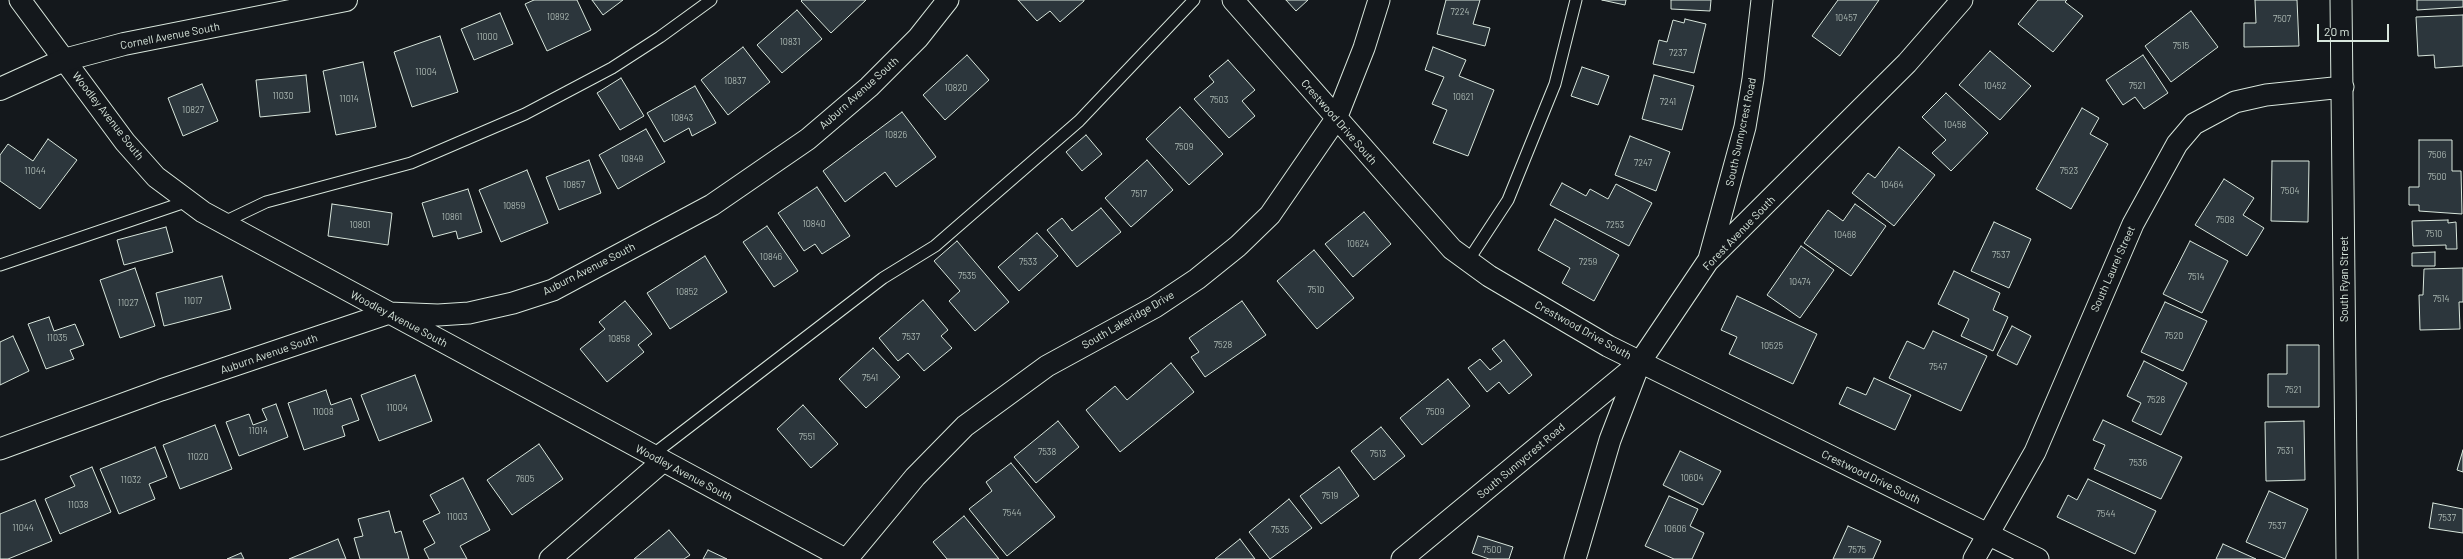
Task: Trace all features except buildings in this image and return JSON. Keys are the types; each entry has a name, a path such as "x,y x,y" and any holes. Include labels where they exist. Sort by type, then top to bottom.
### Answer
{"street":[{"name":"Woodley Avenue South","path":"20,0 124,142 156,177 188,201 222,223 657,459 846,559"},
{"name":"Cornell Avenue South","path":"0,89 64,60 124,44 346,0"},
{"name":"Auburn Avenue South","path":"0,449 161,390 389,313 438,315 469,313 553,290 712,205 808,139 846,106 918,38 948,0"},
{"name":"Crestwood Drive South","path":"1233,0 1336,119 1452,249 1489,276 1608,346 2038,559"},
{"name":"South Lakeridge Drive","path":"846,559 915,477 965,426 1047,366 1155,307 1198,278 1238,246 1270,215 1336,119 1364,48 1379,0"},
{"name":"South Sunnycrest Road","path":"1708,261 1745,127 1754,79 1762,0"},
{"name":"Forest Avenue South","path":"1575,559 1610,440 1640,362 1708,261 1907,63 1962,0"},
{"name":"South Ryan Street","path":"2340,0 2347,559"},
{"name":"South Laurel Street","path":"1974,559 2035,452 2133,224 2177,144 2194,124 2235,102 2266,95 2342,86"},
{"name":"South Sunnycrest Road","path":"1402,559 1640,362"},
{"path":"550,559 657,459"}],"lane":[{"path":"222,223 266,202 410,163 525,114 612,68 660,38 711,0"},
{"path":"657,459 883,278 935,246 1079,122 1194,0"},
{"path":"1468,261 1511,192 1556,84 1576,0"},
{"path":"0,265 188,201"}]}
